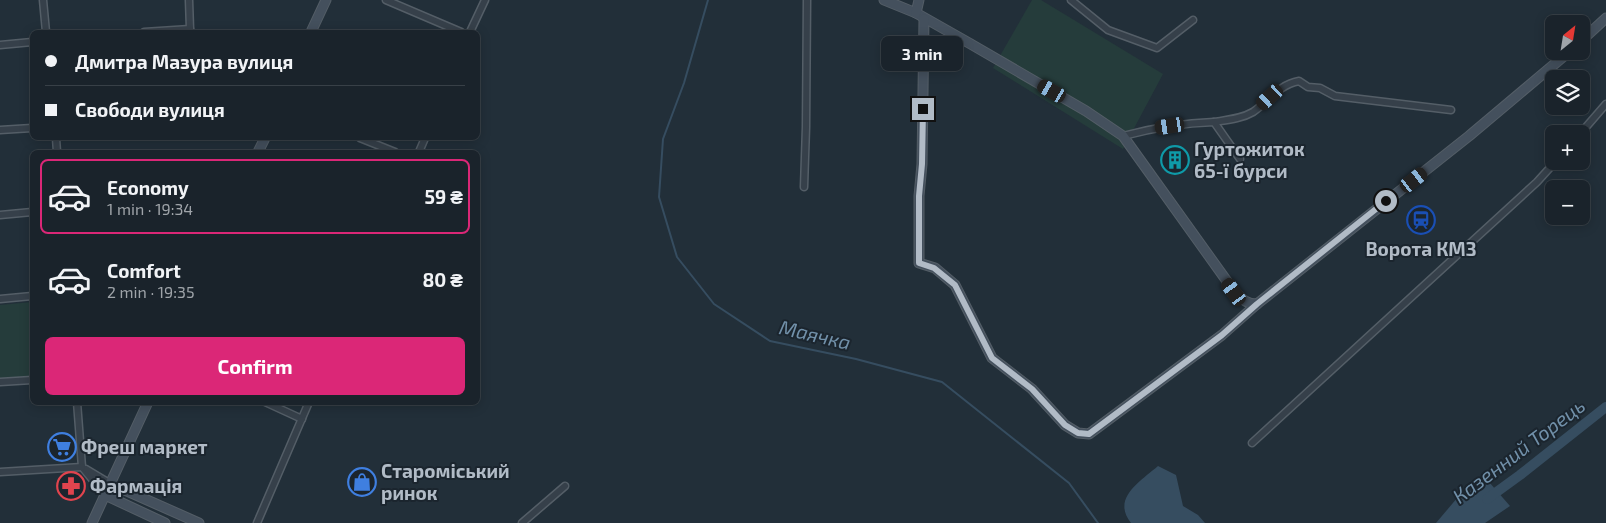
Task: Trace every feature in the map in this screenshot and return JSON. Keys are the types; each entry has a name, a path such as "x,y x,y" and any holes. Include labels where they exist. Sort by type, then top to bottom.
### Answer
{"street":[{"path":"43,0 46,30"},
{"path":"189,0 191,30"},
{"path":"312,30 326,0"},
{"path":"386,0 456,30"},
{"path":"471,30 484,0"},
{"path":"804,187 807,0"},
{"path":"884,0 916,13 970,43 1086,110 1123,136 1234,292 1244,302 1257,304"},
{"path":"916,13 919,0"},
{"path":"1071,0 1108,30 1157,48 1193,20"},
{"path":"1590,33 1606,18"},
{"path":"924,19 919,263 934,268 955,285 992,358 1032,389 1065,425 1083,434 1089,434 1222,335 1257,304 1470,136 1559,60"},
{"path":"0,45 30,42"},
{"path":"1123,136 1185,123 1214,122 1240,118 1251,113 1280,88 1299,81 1308,87 1320,88 1335,96 1451,110"},
{"path":"1588,125 1606,104"},
{"path":"1214,122 1240,159"},
{"path":"0,130 30,128"},
{"path":"365,140 390,150"},
{"path":"1252,443 1538,182 1548,170"},
{"path":"0,215 30,212"},
{"path":"0,299 30,296"},
{"path":"0,382 30,380"},
{"path":"77,405 82,466 105,495 165,523"},
{"path":"92,523 147,405"},
{"path":"272,405 302,419"},
{"path":"257,523 308,405"},
{"path":"0,472 82,466 111,484 199,523"},
{"path":"522,523 565,486"}],"green space":[{"path":"1032,0 1041,0 1163,74 1123,149 993,68"},
{"path":"30,302 30,377 0,379 0,305"}],"water":[{"path":"1158,466 1176,475 1183,506 1198,515 1205,523 1131,523 1124,506 1126,498 1137,484"},
{"path":"1489,482 1510,506 1485,523 1436,523 1458,497"}],"waterway":[{"name":"Маячка","path":"708,0 684,83 663,139 659,197 677,257 714,304 770,341 856,359 942,382 1069,483 1098,523"},
{"name":"Казенний Торець","path":"1487,499 1606,407"}],"place":[{"name":"Гуртожиток 65-ї бурси","path":"1175,160"},
{"name":"Ворота КМЗ","path":"1421,220"},
{"name":"Фреш маркет","path":"62,447"},
{"name":"Староміський ринок","path":"362,482"},
{"name":"Фармація","path":"71,486"}],"route":[{"path":"923,109 922,164 919,196 919,263 934,268 955,285 992,358 1032,389 1065,425 1083,434 1089,434 1222,335 1257,304 1386,201"}]}
